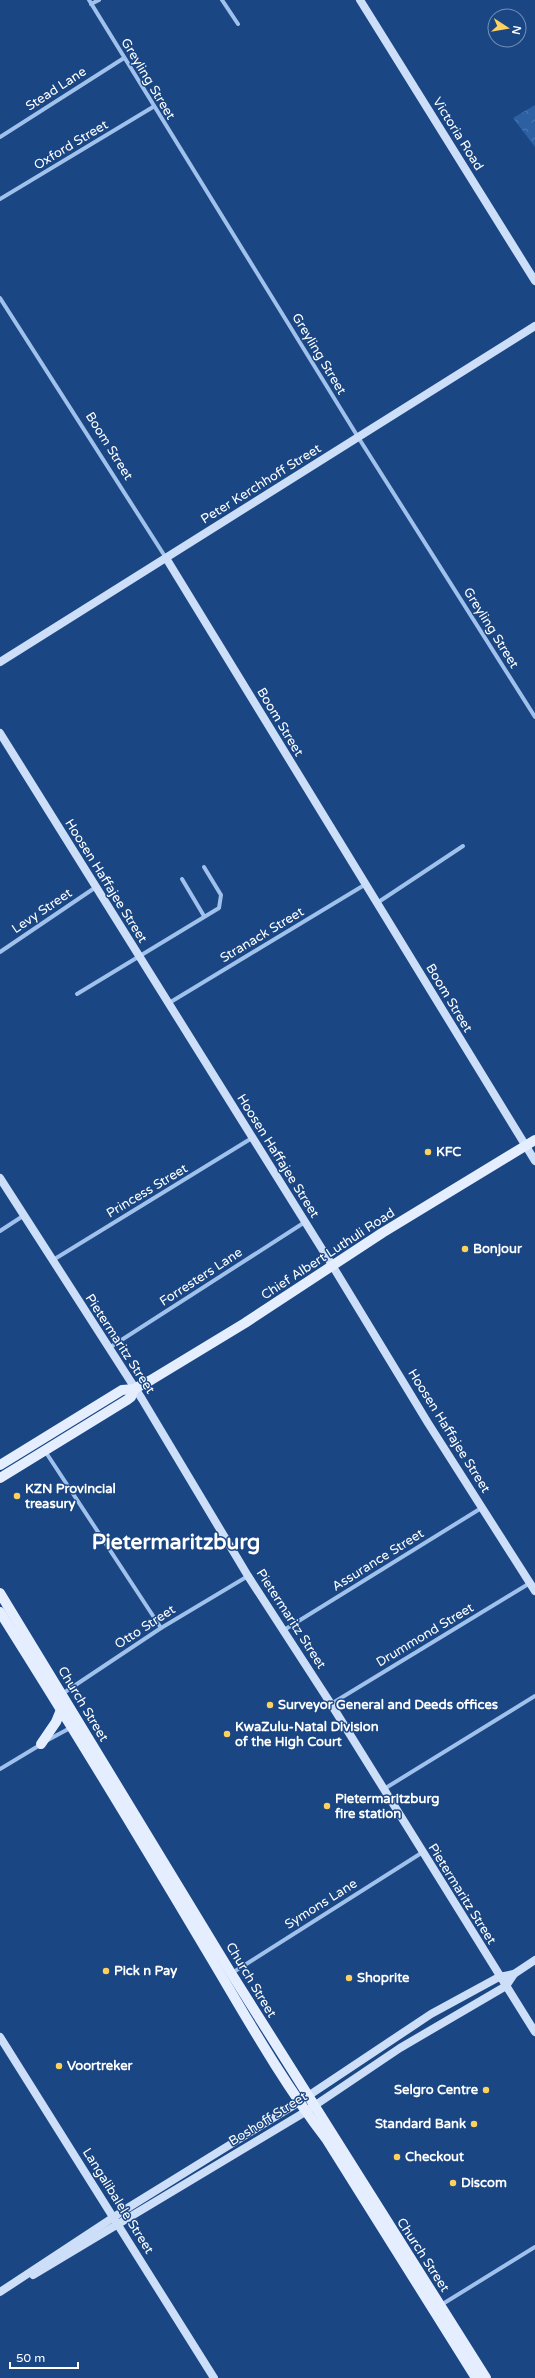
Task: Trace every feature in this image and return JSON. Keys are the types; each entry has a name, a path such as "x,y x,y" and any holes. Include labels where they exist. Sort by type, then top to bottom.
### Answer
{"main road":[{"name":"Chief Albert Luthuli Road","path":"0,1465 122,1390 134,1389 245,1323 332,1265 535,1140"},
{"name":"Chief Albert Luthuli Road","path":"0,1478 127,1400 134,1389"},
{"name":"Church Street","path":"0,1593 75,1725 305,2112 327,2140 398,2256 437,2308 486,2378"},
{"name":"Church Street","path":"0,1612 58,1696 61,1710 75,1725 314,2105 437,2308 476,2378"},
{"path":"41,1744 56,1722 61,1710"}],"street":[{"name":"Greyling Street","path":"89,0 153,107 257,270 358,437 535,717"},
{"path":"91,4 98,0"},
{"path":"222,0 238,24"},
{"name":"Victoria Road","path":"360,0 535,281"},
{"name":"Stead Lane","path":"0,137 124,58"},
{"name":"Oxford Street","path":"0,200 153,107"},
{"name":"Boom Street","path":"0,298 166,558 535,1161"},
{"name":"Peter Kerchhoff Street","path":"0,662 535,326"},
{"name":"Hoosen Haffajee Street","path":"0,733 332,1265 428,1423 483,1507 535,1591"},
{"path":"377,903 463,846"},
{"path":"78,994 139,955 219,908 221,895 204,867"},
{"path":"182,878 204,916"},
{"name":"Stranack Street","path":"169,1003 366,884"},
{"name":"Levy Street","path":"0,952 96,887"},
{"name":"Princess Street","path":"51,1261 252,1138"},
{"name":"Pietermaritz Street","path":"0,1178 51,1261 134,1389 248,1576 331,1704 499,1977 535,2032"},
{"path":"0,1232 23,1216"},
{"name":"Forresters Lane","path":"108,1348 305,1222"},
{"path":"44,1451 161,1628"},
{"name":"Assurance Street","path":"284,1630 483,1507"},
{"name":"Otto Street","path":"58,1696 161,1628 248,1576"},
{"name":"Drummond Street","path":"331,1704 530,1583"},
{"path":"383,1789 535,1696"},
{"path":"0,1769 75,1725"},
{"name":"Symons Lane","path":"231,1973 423,1852"},
{"name":"Boshoff Street","path":"0,2292 27,2276 34,2269 114,2217 299,2102 431,2014 499,1977 514,1974 535,1960"},
{"name":"Boshoff Street","path":"27,2276 35,2275 52,2266 305,2112 400,2048 506,1986 514,1974"},
{"name":"Langalibalele Street","path":"0,2037 214,2378"},
{"path":"437,2308 535,2247"}],"green space":[{"path":"535,105 535,147 513,118"}],"place":[{"name":"KFC","path":"428,1152"},
{"name":"Bonjour","path":"465,1249"},
{"name":"KZN Provincial treasury","path":"17,1496"},
{"name":"Surveyor General and Deeds offices","path":"270,1705"},
{"name":"KwaZulu-Natal Division of the High Court","path":"227,1734"},
{"name":"Pietermaritzburg fire station","path":"327,1806"},
{"name":"Pick n Pay","path":"106,1971"},
{"name":"Shoprite","path":"349,1978"},
{"name":"Voortreker","path":"59,2066"},
{"name":"Selgro Centre","path":"486,2090"},
{"name":"Standard Bank","path":"474,2124"},
{"name":"Checkout","path":"397,2157"},
{"name":"Discom","path":"453,2183"}],"district":[{"name":"Pietermaritzburg","path":"176,1542"}]}
